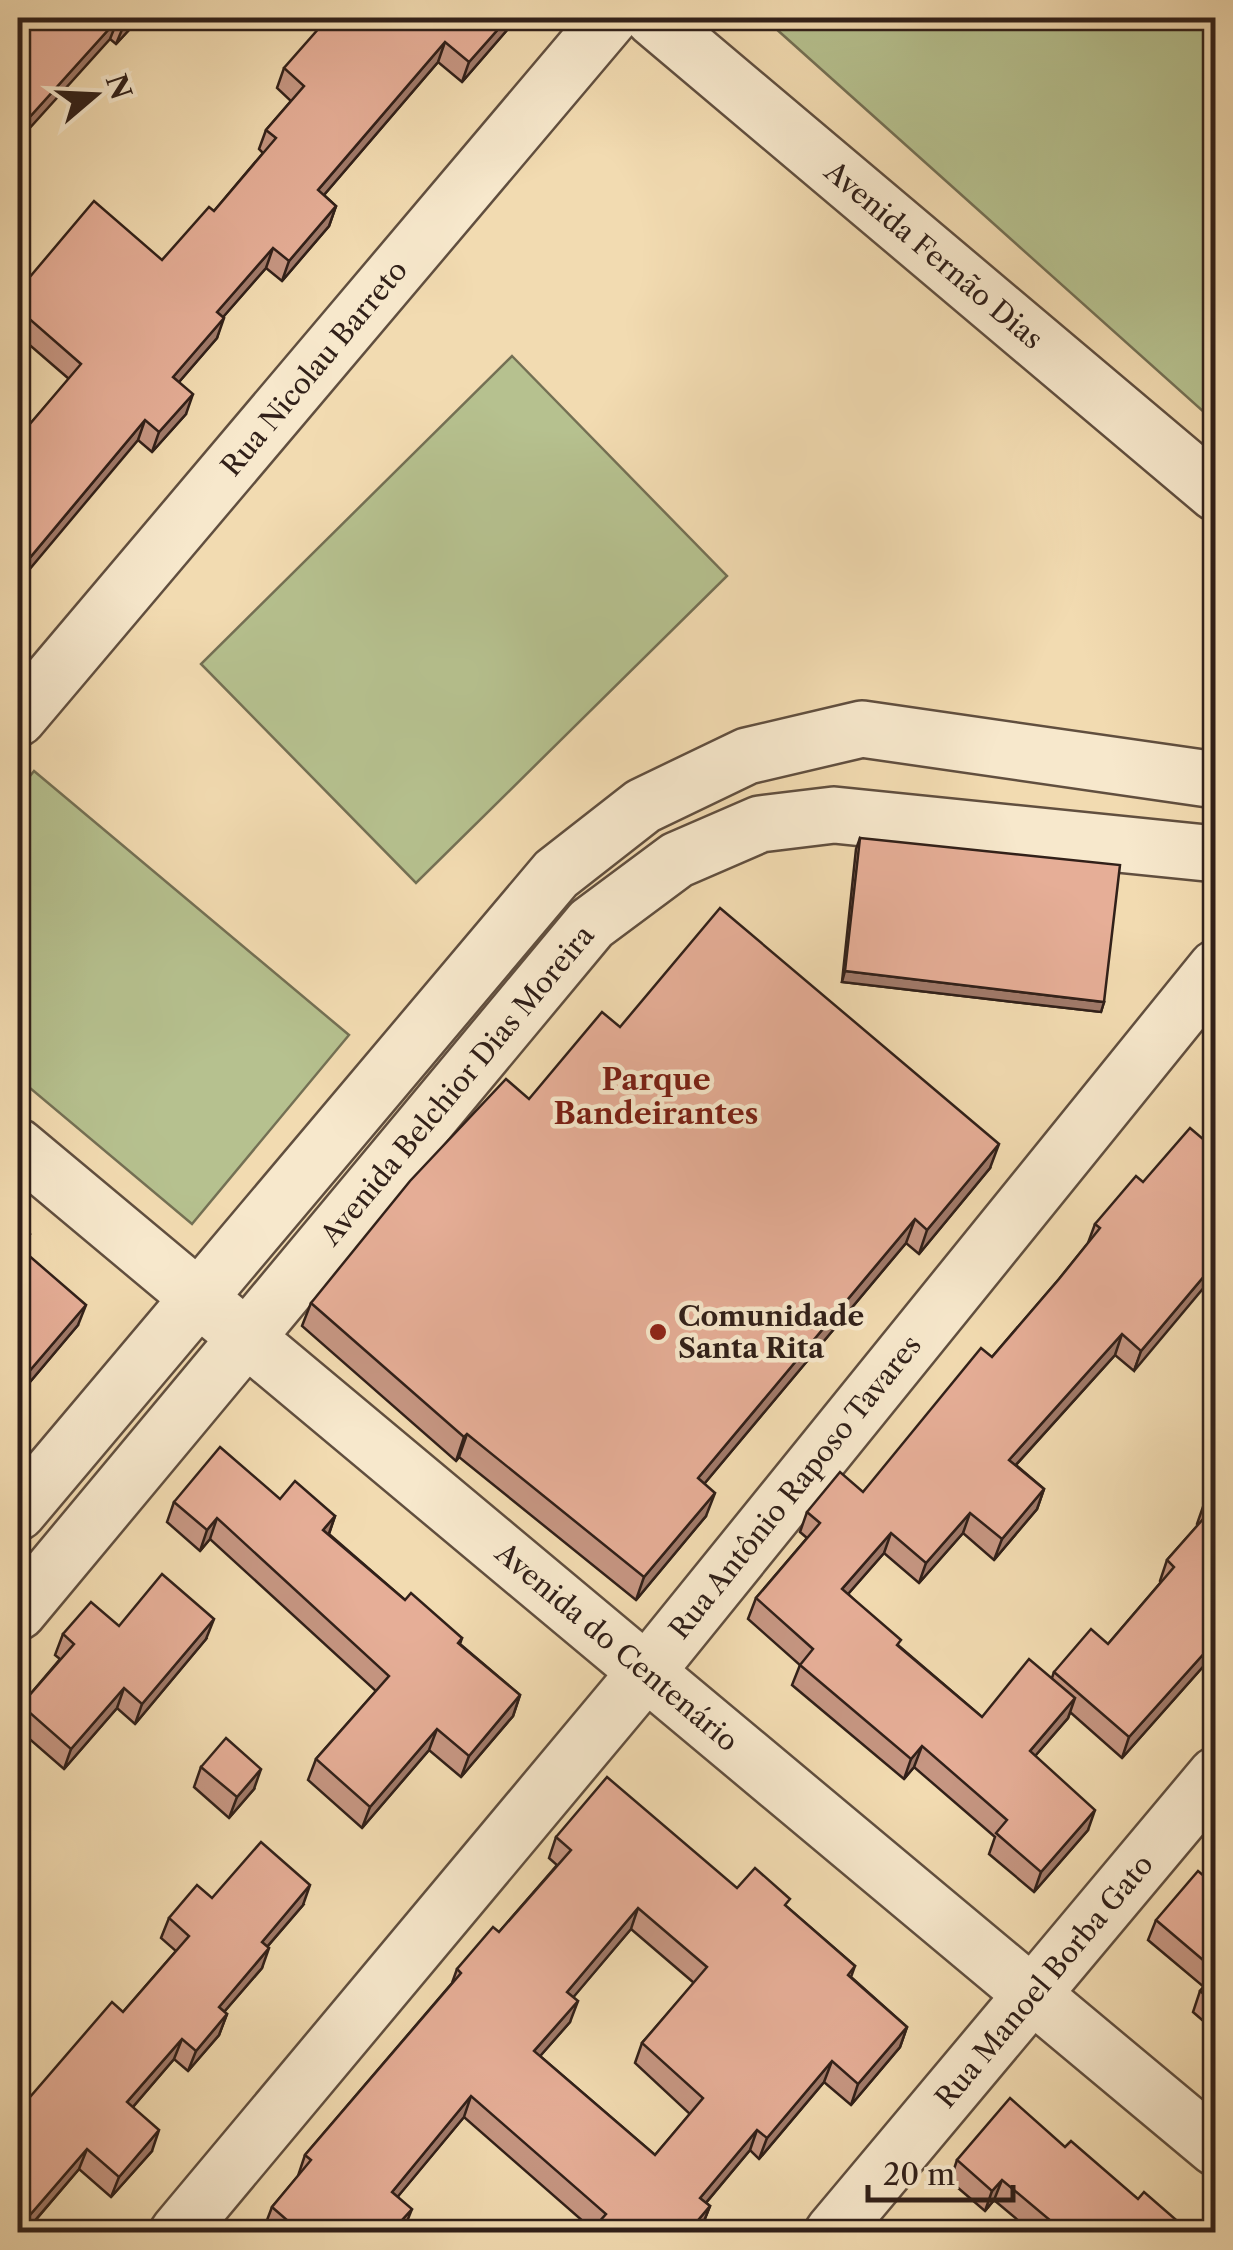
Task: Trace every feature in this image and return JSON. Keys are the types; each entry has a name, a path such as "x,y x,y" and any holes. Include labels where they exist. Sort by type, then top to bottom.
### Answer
{"street":[{"name":"Rua Nicolau Barreto","path":"18,718 610,18"},
{"name":"Avenida Fernão Dias","path":"653,18 1216,493"},
{"path":"18,1512 556,874 644,806 746,756 862,730 1216,780"},
{"name":"Avenida Belchior Dias Moreira","path":"18,1612 591,924 677,860 760,824 834,815 1216,854"},
{"name":"Rua Antônio Raposo Tavares","path":"178,2232 646,1670 1216,968"},
{"name":"Avenida do Centenário","path":"18,1147 1216,2148"},
{"name":"Rua Manoel Borba Gato","path":"833,2232 1216,1775"}],"green space":[{"path":"764,18 1207,18 1215,24 1215,422"},
{"path":"512,356 727,576 416,883 201,664"},
{"path":"34,771 349,1035 192,1224 18,1078 18,791"}],"building":[{"path":"18,18 130,18 124,25 118,19 18,130"},
{"path":"328,18 508,18 469,62 445,42 318,190 336,206 289,261 273,248 217,312 224,318 173,377 193,394 159,432 145,420 18,572 18,438 81,364 18,309 18,291 94,201 162,260 209,207 214,211 276,138 266,130 304,86 284,68"},
{"path":"860,838 1120,865 1104,1002 845,971"},
{"path":"720,908 999,1144 927,1230 915,1219 698,1478 715,1493 644,1577 467,1434 464,1437 311,1303 410,1181 506,1079 529,1099 602,1012 620,1027"},
{"path":"1190,1128 1216,1150 1216,1262 1141,1351 1122,1334 1009,1460 1044,1489 1002,1539 970,1513 926,1563 891,1533 842,1589 901,1640 897,1645 982,1717 1029,1659 1075,1698 1030,1751 1095,1810 1041,1872 996,1833 1007,1820 922,1746 911,1759 800,1665 813,1649 756,1598 820,1523 807,1512 840,1472 863,1492 981,1348 992,1357 1100,1228 1095,1224 1136,1176 1143,1182"},
{"path":"18,1223 30,1234 19,1247 86,1305 26,1375 18,1367"},
{"path":"220,1447 280,1499 295,1481 335,1516 323,1530 405,1600 411,1593 462,1638 458,1643 520,1695 469,1756 437,1729 370,1807 316,1759 389,1676 217,1518 207,1530 174,1502"},
{"path":"1216,1491 1216,1640 1129,1737 1054,1672 1091,1629 1108,1644 1174,1567 1167,1560 1211,1510 1204,1504"},
{"path":"162,1574 214,1619 142,1704 124,1688 71,1749 21,1705 74,1644 63,1634 91,1602 119,1626"},
{"path":"226,1738 261,1769 237,1797 201,1767"},
{"path":"607,1777 737,1888 755,1868 790,1899 785,1905 855,1966 848,1975 907,2027 858,2084 832,2061 767,2138 757,2130 700,2198 710,2206 688,2232 590,2232 606,2214 471,2096 392,2192 412,2209 391,2232 290,2232 295,2227 272,2207 311,2160 305,2155 461,1973 457,1969 493,1927 499,1932 571,1850 556,1837","holes":["638,1908 707,1967 642,2043 703,2098 655,2155 534,2051 578,2001 567,1992"]},
{"path":"261,1842 310,1885 262,1942 269,1948 219,2007 227,2014 196,2051 182,2039 127,2102 159,2130 119,2177 87,2149 23,2223 35,2232 18,2232 18,2111 112,2002 123,2012 189,1936 169,1918 197,1885 212,1898"},
{"path":"1198,1871 1216,1886 1216,1971 1156,1920"},
{"path":"1216,1973 1216,2005 1200,1991"},
{"path":"1010,2098 1065,2147 1071,2141 1138,2199 1144,2192 1190,2232 1064,2232 1002,2180 992,2191 957,2160"}],"place":[{"name":"Comunidade Santa Rita","path":"658,1332"}],"district":[{"name":"Parque Bandeirantes","path":"656,1096"}]}
